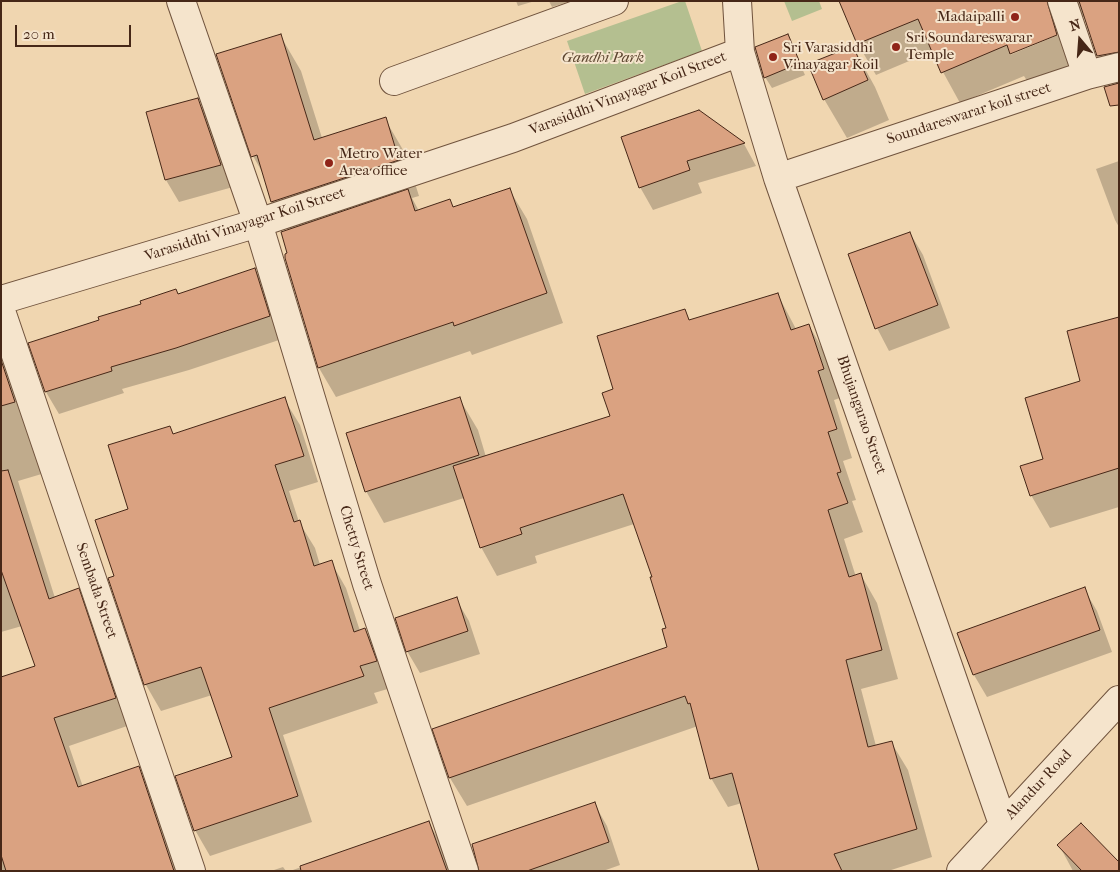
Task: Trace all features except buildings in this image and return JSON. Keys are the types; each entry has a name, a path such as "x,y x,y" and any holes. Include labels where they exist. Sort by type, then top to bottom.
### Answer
{"street":[{"name":"Chetty Street","path":"181,1 258,223 367,584 464,871"},
{"path":"394,81 614,1"},
{"name":"Bhujangarao Street","path":"737,1 740,52 778,178 1003,824"},
{"path":"1062,1 1087,74"},
{"name":"Varasiddhi Vinayagar Koil Street","path":"1,300 258,223 513,138 740,52"},
{"name":"Soundareswarar koil street","path":"778,178 1087,74 1119,67"},
{"name":"Sembada Street","path":"1,312 191,871"},
{"name":"Alandur Road","path":"974,865 1003,824 1119,700"}],"green space":[{"name":"Gandhi Park","path":"685,1 702,51 585,94 567,41"},
{"path":"784,1 819,1 822,9 792,21"}],"place":[{"name":"Madaipalli","path":"1015,17"},
{"name":"Sri Soundareswarar Temple","path":"896,47"},
{"name":"Sri Varasiddhi Vinayagar Koil","path":"773,57"},
{"name":"Metro Water Area office","path":"329,163"}]}
